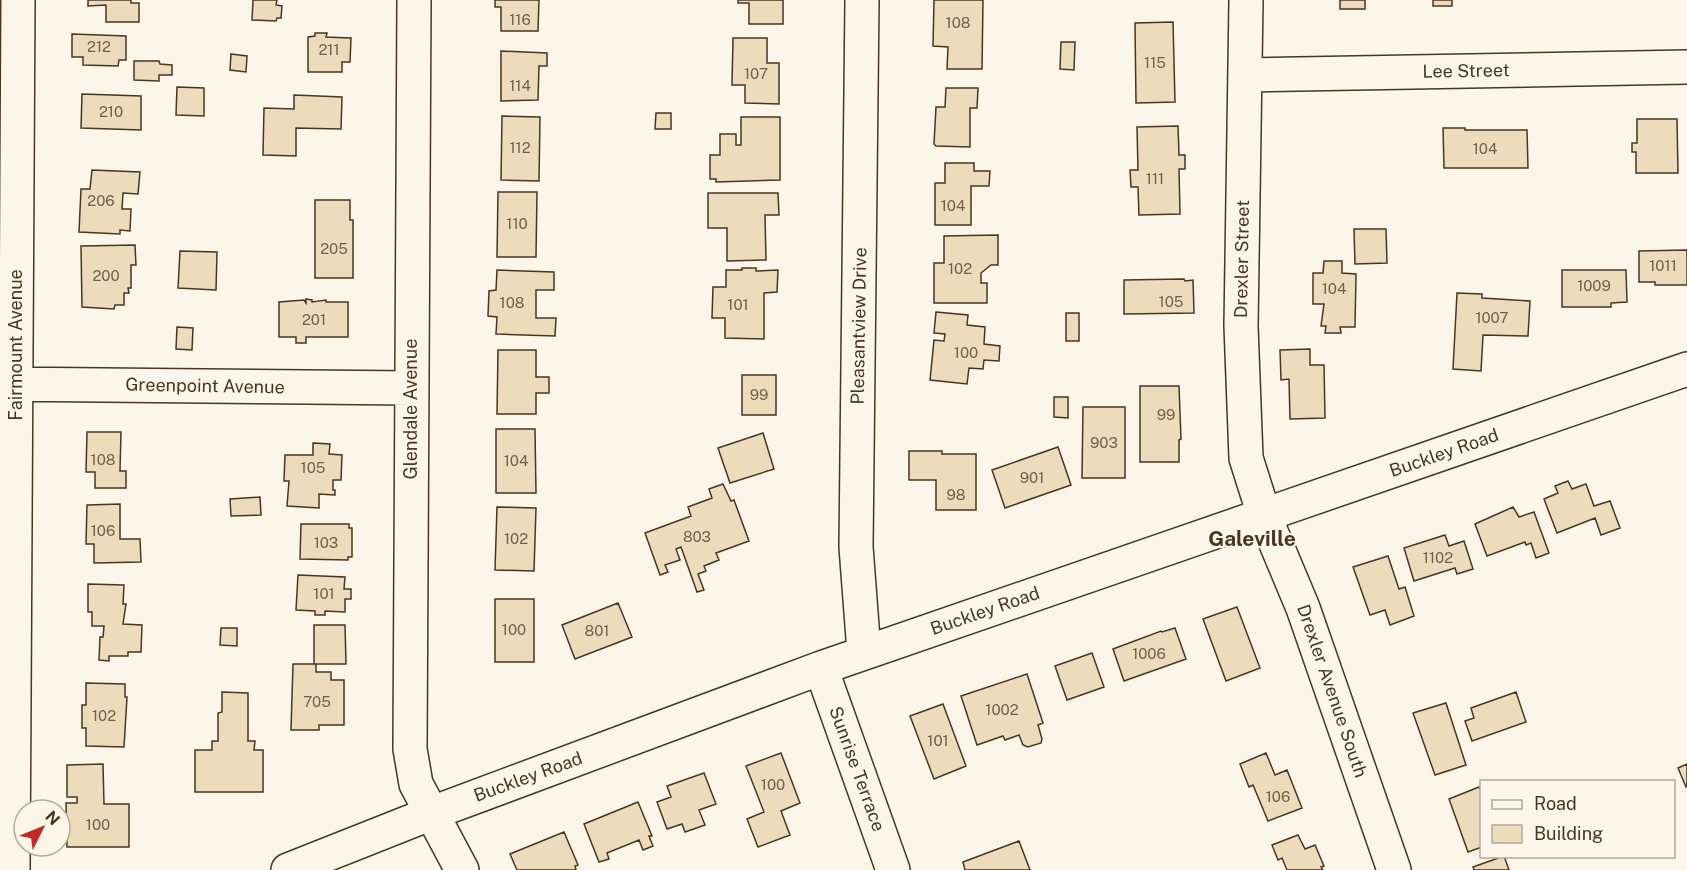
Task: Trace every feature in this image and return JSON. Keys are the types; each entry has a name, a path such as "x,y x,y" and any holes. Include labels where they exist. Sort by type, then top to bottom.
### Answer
{"street":[{"name":"Fairmount Avenue","path":"13,870 8,384 18,0"},
{"name":"Glendale Avenue","path":"414,0 410,749 416,784 462,870"},
{"name":"Pleasantview Drive","path":"862,0 856,547 864,652"},
{"name":"Drexler Street","path":"1246,0 1241,327 1246,458 1264,515"},
{"name":"Lee Street","path":"1246,75 1687,67"},
{"name":"Buckley Road","path":"288,870 432,813 864,652 1687,369"},
{"name":"Greenpoint Avenue","path":"8,384 411,388"},
{"name":"Drexler Avenue South","path":"1264,515 1303,608 1394,870"},
{"name":"Sunrise Terrace","path":"821,668 893,870"}],"building":[{"path":"88,0 131,0 131,3 139,3 139,22 106,22 106,5 88,6"},
{"path":"253,0 277,0 276,5 282,6 281,18 277,18 276,21 252,20"},
{"path":"495,0 539,0 538,31 501,31 501,7 495,7"},
{"path":"738,0 783,0 783,24 749,24 749,3 738,3"},
{"path":"934,0 983,0 982,69 947,69 948,47 933,46"},
{"path":"1340,0 1365,0 1365,9 1340,9"},
{"path":"1433,0 1452,0 1452,6 1433,6"},
{"path":"1173,22 1175,102 1136,103 1135,23"},
{"path":"315,33 327,33 326,37 351,38 350,62 342,62 342,72 308,72 308,37 315,36"},
{"path":"72,34 126,36 126,60 119,60 118,66 83,65 83,57 72,57"},
{"path":"733,38 767,38 767,63 779,63 779,104 745,103 745,85 732,85"},
{"path":"1061,42 1075,42 1074,70 1060,69"},
{"path":"501,51 547,53 547,66 539,66 538,100 501,101"},
{"path":"231,54 247,56 246,72 230,70"},
{"path":"134,61 159,61 160,64 172,65 172,75 159,75 159,81 134,80"},
{"path":"177,87 204,88 204,116 176,115"},
{"path":"946,88 978,88 977,108 970,108 970,147 936,146 934,144 936,107 945,107"},
{"path":"82,94 141,96 141,130 81,128"},
{"path":"294,95 342,97 341,129 296,128 296,156 263,155 264,108 294,109"},
{"path":"656,113 671,113 671,129 655,129"},
{"path":"502,116 540,117 539,181 501,180"},
{"path":"741,117 780,117 780,180 716,182 716,179 710,179 710,155 720,155 720,134 736,134 736,145 741,145"},
{"path":"1637,119 1677,119 1678,173 1636,173 1636,152 1632,152 1632,143 1637,143"},
{"path":"1178,126 1179,155 1185,155 1185,169 1179,169 1180,214 1139,215 1138,187 1131,187 1130,170 1138,170 1137,127"},
{"path":"1443,128 1527,130 1528,168 1444,168"},
{"path":"945,163 974,163 974,171 990,171 989,186 971,186 971,225 935,225 935,183 945,183"},
{"path":"92,170 140,172 138,194 123,193 122,209 131,209 130,231 120,230 120,234 79,232 81,189 90,189"},
{"path":"498,192 537,192 536,257 497,257"},
{"path":"708,193 778,193 779,215 765,215 766,260 727,261 727,228 708,228"},
{"path":"315,200 350,200 350,220 353,220 353,278 315,278"},
{"path":"1354,229 1386,229 1387,263 1355,264"},
{"path":"998,235 998,265 991,265 981,273 981,283 987,283 987,303 934,303 934,263 944,263 944,236"},
{"path":"135,245 136,265 131,265 131,288 128,288 129,293 124,293 124,305 115,305 114,309 82,307 81,246"},
{"path":"1687,250 1687,285 1655,285 1655,282 1639,282 1639,251"},
{"path":"180,251 217,252 216,290 178,288"},
{"path":"1324,261 1342,261 1342,273 1356,274 1355,327 1340,327 1341,333 1325,333 1326,326 1321,326 1324,304 1313,304 1313,273 1323,273"},
{"path":"742,268 756,268 756,271 778,270 777,292 764,293 764,339 725,338 725,318 712,318 713,287 726,287 726,270 742,270"},
{"path":"497,270 554,272 554,290 536,290 536,318 556,318 555,336 496,334 497,317 488,316 489,291 496,290"},
{"path":"1562,270 1626,270 1627,302 1611,303 1611,307 1562,307"},
{"path":"1184,279 1185,281 1193,280 1194,313 1124,314 1124,280"},
{"path":"1457,293 1482,294 1482,298 1530,301 1528,336 1483,335 1481,371 1453,369"},
{"path":"306,299 312,302 326,300 326,302 348,302 348,337 306,337 306,343 296,343 296,337 279,337 279,302 304,300 306,303"},
{"path":"936,312 968,315 967,325 985,327 984,344 1000,346 999,361 984,360 983,369 969,368 967,384 930,380 934,340 944,341 945,334 934,333"},
{"path":"1066,313 1079,313 1079,341 1066,341"},
{"path":"177,327 193,328 192,350 176,349"},
{"path":"1310,349 1310,365 1324,365 1325,418 1290,419 1289,379 1281,380 1280,350"},
{"path":"498,350 536,350 536,377 549,377 549,393 536,393 536,414 497,414"},
{"path":"742,375 776,375 776,415 742,415"},
{"path":"1140,386 1179,386 1181,439 1179,440 1179,462 1140,462"},
{"path":"1054,397 1068,397 1068,418 1054,417"},
{"path":"1083,407 1125,407 1125,478 1082,478"},
{"path":"496,429 535,429 536,493 496,493"},
{"path":"87,432 121,432 120,471 126,471 126,488 95,488 95,472 86,472"},
{"path":"763,433 774,469 730,483 718,448"},
{"path":"313,443 330,444 329,454 342,455 341,480 333,480 335,495 319,494 319,508 287,506 289,481 284,481 285,455 313,455"},
{"path":"1058,447 1071,485 1005,508 992,470"},
{"path":"909,451 976,454 976,510 936,510 936,480 909,480"},
{"path":"1568,481 1572,489 1586,484 1594,506 1610,501 1620,528 1601,535 1595,518 1557,533 1544,499 1558,493 1555,486"},
{"path":"723,484 731,501 734,500 749,541 716,553 719,560 704,566 706,571 698,574 704,590 697,592 681,547 676,549 680,560 665,565 668,572 660,575 645,533 691,516 688,507 712,498 709,489"},
{"path":"260,497 261,515 231,516 230,499"},
{"path":"120,504 120,539 140,539 141,562 94,563 94,544 86,544 87,505"},
{"path":"497,507 536,508 534,571 495,570"},
{"path":"1513,507 1519,517 1534,512 1549,553 1536,558 1531,543 1526,545 1525,542 1487,556 1475,524"},
{"path":"301,524 349,524 349,528 352,528 352,557 348,557 348,560 300,559"},
{"path":"1445,535 1449,546 1464,541 1473,569 1457,574 1455,568 1414,581 1404,548"},
{"path":"1388,556 1399,589 1405,587 1414,616 1390,625 1385,610 1370,615 1353,567"},
{"path":"298,575 345,577 344,589 351,589 351,599 345,599 345,612 325,611 325,615 315,615 315,611 296,610"},
{"path":"88,584 124,585 123,604 126,604 123,624 142,625 141,652 128,652 128,656 109,656 109,661 99,660 100,637 103,637 104,626 92,626 92,612 88,612"},
{"path":"495,599 534,599 534,662 495,662"},
{"path":"618,603 632,637 575,659 562,625"},
{"path":"1237,607 1260,668 1226,681 1203,619"},
{"path":"314,625 345,625 346,664 314,664"},
{"path":"221,628 237,628 237,646 220,645"},
{"path":"1175,628 1186,659 1124,681 1113,649"},
{"path":"1092,653 1104,687 1067,700 1055,666"},
{"path":"293,664 316,664 316,672 331,672 331,680 344,680 344,725 319,725 319,730 291,730"},
{"path":"1027,674 1043,723 1038,725 1041,743 1028,747 1023,745 1019,735 1005,740 1003,736 977,745 961,696"},
{"path":"86,683 125,684 125,697 127,697 124,747 86,746 86,728 82,728 82,705 86,705"},
{"path":"222,692 248,693 248,741 255,741 254,750 263,750 263,792 195,792 195,750 212,750 212,741 218,741 218,713 222,712"},
{"path":"1516,692 1526,722 1472,741 1465,721 1474,718 1471,708"},
{"path":"1446,703 1466,765 1435,775 1413,713"},
{"path":"943,704 966,766 934,779 910,716"},
{"path":"781,753 800,803 781,811 790,835 758,847 747,819 764,812 746,766"},
{"path":"1266,753 1275,775 1287,770 1302,808 1268,821 1253,785 1249,787 1240,764"},
{"path":"103,764 104,804 129,804 129,847 72,847 72,803 77,803 77,797 67,797 67,765"},
{"path":"1687,764 1687,786 1686,787 1678,768"},
{"path":"704,773 716,804 699,810 705,825 685,832 682,824 667,829 657,802 671,797 667,786"},
{"path":"1479,787 1480,848 1468,852 1449,799"},
{"path":"638,802 652,836 649,836 653,846 643,850 639,840 607,853 609,859 599,862 584,824"},
{"path":"564,832 578,865 575,866 576,870 517,870 510,854"},
{"path":"1298,835 1305,849 1315,845 1324,866 1321,867 1323,870 1287,870 1282,858 1278,860 1272,845"},
{"path":"1019,841 1030,870 965,870 963,862"},
{"path":"1505,858 1509,870 1474,870 1473,867"}],"district":[{"name":"Galeville","path":"1252,539"}]}
